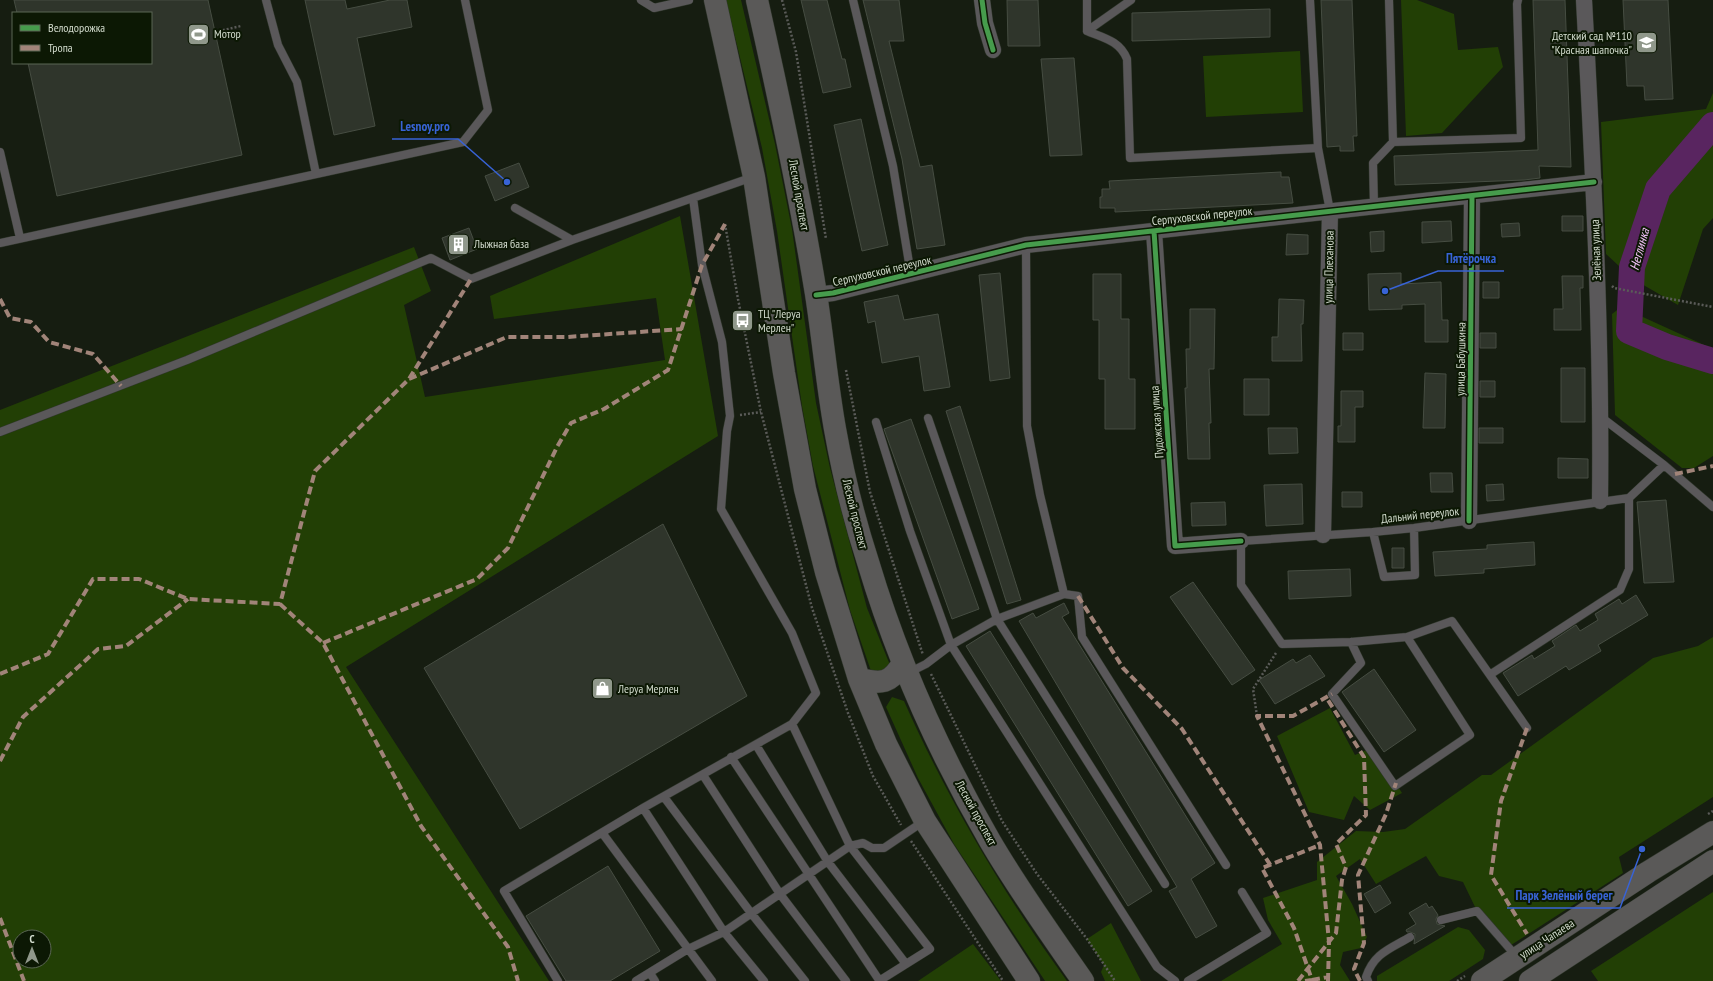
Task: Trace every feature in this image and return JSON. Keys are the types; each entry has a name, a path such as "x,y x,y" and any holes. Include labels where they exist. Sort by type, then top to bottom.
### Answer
{"main road":[{"path":"715,0 754,177 784,373 805,489 826,572 858,679 886,744 925,821 1028,981"},
{"name":"Лесной проспект","path":"757,0 789,144 816,295 835,429 867,560 908,676 956,777 990,842 1039,918 1083,981"},
{"path":"858,679 872,682 885,682 895,675 908,676 900,690 887,692 878,700 873,713"},
{"name":"улица Чапаева","path":"1482,981 1648,872 1713,832"},
{"path":"1530,981 1713,861"}],"street":[{"path":"982,0 985,23 994,50"},
{"name":"Зелёная улица","path":"1584,0 1594,182 1601,417 1600,501"},
{"name":"Серпуховской переулок","path":"816,295 833,293 911,275 1026,245 1374,206 1472,197 1594,182"},
{"name":"улица Бабушкина","path":"1469,522 1472,197"},
{"name":"улица Плеханова","path":"1323,535 1330,211"},
{"name":"Пудожская улица","path":"1154,231 1175,550 1241,541"}],"lane":[{"path":"266,0 278,46 297,82 316,174"},
{"path":"0,243 463,142 488,110 465,0"},
{"path":"641,0 654,8 689,0"},
{"path":"852,0 893,166 911,275"},
{"path":"1087,0 1087,31"},
{"path":"1087,31 1131,0"},
{"name":"улица Плеханова","path":"1310,0 1318,148 1330,211"},
{"path":"1389,0 1393,142"},
{"path":"1374,206 1373,163 1393,142 1521,138 1518,0"},
{"path":"1087,31 1117,44 1124,51 1126,59 1130,158 1318,148"},
{"path":"0,152 20,238"},
{"path":"0,432 187,360 431,258 471,279 572,240 754,177"},
{"path":"558,981 504,891 603,834 643,808 703,776 731,757 756,745 792,724 816,693 792,633 721,509 727,431 730,416 722,342 702,265 693,198"},
{"path":"515,208 572,240"},
{"path":"1026,245 1027,426 1040,495 1064,594"},
{"path":"1601,417 1664,465 1713,507"},
{"path":"928,418 997,619 1165,884"},
{"path":"876,422 910,531 951,646 1157,967 1175,981"},
{"path":"1491,674 1620,590 1629,569 1629,498 1664,465"},
{"name":"Дальний переулок","path":"1241,541 1373,532 1469,522 1600,501 1629,498"},
{"path":"1373,532 1384,577 1415,575 1414,528"},
{"path":"1241,541 1241,585 1282,644 1351,642 1407,637 1452,621 1491,674 1527,728"},
{"path":"908,676 951,646 997,619 1064,594 1078,596 1082,637 1226,865"},
{"path":"1351,642 1362,663 1332,694 1395,786 1470,735 1407,637"},
{"path":"731,757 879,981 930,949 850,846 792,724"},
{"path":"756,745 828,862 906,964"},
{"path":"703,776 780,894 846,981"},
{"path":"664,797 805,981"},
{"path":"643,808 724,932 764,981"},
{"path":"636,981 688,949 724,932 850,846 862,843 872,848 884,848 925,821"},
{"path":"603,834 712,981"},
{"path":"1188,981 1267,933 1242,892"},
{"path":"1441,920 1477,911 1518,958"},
{"path":"1368,981 1366,977 1370,966 1379,955 1410,937"},
{"path":"650,973 655,981"}],"path":[{"path":"215,32 241,26"},
{"path":"725,224 738,300 761,412 730,416"},
{"path":"1614,288 1713,307"},
{"path":"1257,716 1253,689 1282,644"},
{"path":"918,852 1003,981"},
{"path":"1087,939 1115,981"}],"green space":[{"path":"726,0 741,0 775,144 792,229 816,403 830,468 867,608 890,665 889,672 871,671 850,610 813,466 802,406 777,231 762,148"},
{"path":"1401,0 1417,0 1454,14 1458,50 1498,47 1503,67 1442,133 1406,136"},
{"path":"1300,51 1303,112 1206,117 1203,56"},
{"path":"1713,93 1713,218 1703,229 1678,305 1633,279 1606,254 1601,122 1706,109"},
{"path":"680,216 718,436 346,667 549,981 0,981 0,410 414,247 431,291 404,305 425,397 665,360 656,298 494,319 490,296"},
{"path":"1621,307 1713,349 1713,456 1694,468 1682,468 1615,415 1612,314"},
{"path":"1713,637 1713,797 1619,857 1623,873 1508,947 1477,911 1463,882 1439,876 1426,856 1376,884 1360,859 1336,876 1352,904 1367,937 1361,948 1343,952 1340,965 1350,981 1221,981 1282,944 1268,920 1263,898 1317,880 1317,862 1356,831 1383,832 1405,829 1482,775 1491,775 1653,658 1698,646"},
{"path":"892,697 904,701 939,774 978,845 1043,948 1067,981 1045,981 954,844 918,778 886,707"},
{"path":"1330,708 1355,755 1373,747 1402,793 1370,810 1354,796 1344,820 1309,812 1277,736"},
{"path":"1713,892 1713,981 1598,981 1591,971"},
{"path":"1111,923 1141,981 1105,981 1101,972 1104,965 1087,939"},
{"path":"1458,927 1469,930 1485,950 1483,959 1449,981 1377,981 1377,976"},
{"path":"973,944 1001,981 918,981"}],"building":[{"path":"14,0 208,0 242,155 57,196 28,64 152,64 152,12 17,12"},
{"path":"305,0 345,0 347,9 390,0 407,0 412,27 357,38 375,126 334,135"},
{"path":"801,0 827,0 842,59 845,59 851,87 823,93"},
{"path":"863,0 899,0 904,41 889,41 920,167 932,165 945,245 917,249 902,159"},
{"path":"1007,0 1038,0 1040,46 1008,46"},
{"path":"1321,0 1352,0 1357,136 1353,136 1354,151 1340,151 1340,146 1327,147"},
{"path":"1533,0 1565,0 1571,167 1539,166 1540,178 1524,180 1395,185 1394,156 1538,150"},
{"name":"Детский сад №110 \"Красная шапочка\"","path":"1623,0 1668,0 1673,99 1645,100 1644,86 1627,86"},
{"path":"1270,9 1270,37 1132,41 1132,13"},
{"path":"1074,58 1082,155 1050,156 1041,59"},
{"path":"861,119 888,245 862,251 834,125"},
{"path":"519,163 529,187 495,201 485,176"},
{"path":"1281,172 1281,177 1289,177 1293,203 1115,212 1115,208 1100,208 1102,189 1110,189 1109,181"},
{"path":"1562,216 1583,216 1583,231 1562,231"},
{"path":"1451,221 1452,241 1422,243 1422,222"},
{"path":"1519,223 1520,236 1502,237 1501,224"},
{"name":"Лыжная база","path":"469,228 477,249 450,260 442,238"},
{"path":"1384,231 1384,251 1371,252 1370,232"},
{"path":"1287,234 1308,235 1308,254 1286,255"},
{"path":"1000,273 1010,378 990,381 979,275"},
{"path":"1401,273 1401,284 1441,282 1442,320 1448,320 1448,342 1425,342 1425,304 1402,305 1402,309 1369,310 1368,274"},
{"path":"1093,274 1121,274 1121,319 1129,319 1129,379 1135,379 1135,429 1105,429 1105,379 1099,379 1099,320 1093,320"},
{"path":"1562,276 1583,276 1583,288 1580,288 1581,330 1554,330 1554,309 1563,309"},
{"path":"1483,282 1499,282 1499,298 1483,298"},
{"path":"898,295 904,320 938,314 950,387 924,391 919,356 882,363 875,321 868,323 864,302"},
{"path":"1279,299 1304,300 1303,324 1301,324 1302,361 1272,361 1272,337 1278,337"},
{"path":"1190,309 1215,309 1214,369 1209,369 1211,423 1209,423 1210,459 1188,459 1185,388 1187,388 1186,349 1190,349"},
{"path":"1343,333 1363,333 1363,350 1343,350"},
{"path":"1480,333 1496,333 1496,348 1480,348"},
{"path":"1561,368 1585,368 1585,422 1561,422"},
{"path":"1425,373 1446,374 1445,428 1423,428"},
{"path":"1244,379 1269,379 1269,415 1244,415"},
{"path":"1480,381 1495,381 1495,397 1480,397"},
{"path":"1341,391 1363,391 1363,407 1355,407 1355,442 1338,442 1338,426 1341,426"},
{"path":"960,406 1021,600 1007,604 946,411"},
{"path":"911,419 979,609 952,619 884,429"},
{"path":"1268,428 1297,428 1298,453 1269,454"},
{"path":"1479,428 1503,428 1503,443 1479,443"},
{"path":"1558,458 1588,459 1588,478 1558,478"},
{"path":"1430,473 1452,473 1453,492 1431,492"},
{"path":"1302,484 1303,524 1266,526 1264,485"},
{"path":"1503,484 1504,500 1487,501 1486,485"},
{"path":"1342,492 1362,492 1362,507 1342,507"},
{"path":"1666,500 1674,582 1644,583 1637,502"},
{"path":"1225,502 1226,525 1192,526 1191,503"},
{"path":"663,524 747,696 520,829 424,668"},
{"path":"1534,542 1535,565 1484,569 1484,573 1435,576 1433,552 1487,549 1487,545"},
{"path":"1392,548 1404,548 1404,568 1392,568"},
{"path":"1350,569 1351,596 1289,599 1288,571"},
{"path":"1193,582 1255,670 1232,685 1170,597"},
{"path":"1636,595 1648,615 1598,645 1601,651 1569,670 1566,666 1518,696 1503,673 1532,655 1534,659 1555,646 1552,641 1576,625 1580,631 1598,620 1595,614 1619,599 1622,604"},
{"path":"1064,603 1069,613 1062,617 1215,863 1191,879 1217,926 1196,938 1169,891 1177,887 1019,621 1033,613 1036,618"},
{"path":"990,631 1152,891 1128,906 966,646"},
{"path":"1310,655 1325,676 1275,704 1259,680 1293,659 1296,663"},
{"path":"1374,669 1416,730 1384,752 1342,692"},
{"path":"608,866 660,951 610,981 566,981 526,916"},
{"path":"1380,885 1391,903 1375,913 1364,894"},
{"path":"1426,903 1429,908 1432,906 1438,915 1436,919 1437,924 1445,926 1414,944 1415,934 1407,932 1406,930 1416,924 1409,913"}],"waterway":[{"name":"Неглинка","path":"1713,125 1658,189 1632,267 1629,331 1667,347 1713,361"}],"marked path":[{"path":"323,643 477,579 508,548 557,447 571,423 604,409 668,370 702,265 725,224"},
{"path":"0,674 48,654 93,579 139,579 188,599 280,604 315,471 409,379 471,279"},
{"path":"0,299 10,318 31,322 49,342 93,354 121,386"},
{"path":"409,379 507,337 567,337 682,329"},
{"path":"1675,474 1713,466"},
{"path":"1078,596 1123,668 1182,729 1271,866"},
{"path":"0,761 23,717 98,649 126,646 188,599"},
{"path":"280,604 323,643 421,826 508,947 518,981"},
{"path":"1328,981 1329,942 1320,845 1257,716 1293,716 1332,694"},
{"path":"1298,981 1336,933 1342,880 1346,867 1336,844 1366,815 1364,757 1326,697"},
{"path":"1527,728 1501,801 1491,875 1527,934"},
{"path":"1360,981 1354,969 1364,943 1358,875 1386,814 1396,783"},
{"path":"1305,981 1312,980 1294,928 1262,868 1320,845"},
{"path":"0,918 24,981"},
{"path":"1312,980 1328,977"}],"cycle path":[{"path":"982,0 985,23 993,50"},
{"path":"816,295 833,293 1026,245 1594,182"},
{"path":"1469,521 1472,197"},
{"path":"1154,231 1175,546 1241,541"}],"place":[{"name":"Мотор","path":"198,34"},
{"name":"Детский сад №110 \"Красная шапочка\"","path":"1647,43"},
{"name":"Lesnoy.pro","path":"507,182"},
{"name":"Лыжная база","path":"459,244"},
{"name":"Пятёрочка","path":"1385,291"},
{"name":"ТЦ \"Леруа Мерлен\"","path":"742,321"},
{"name":"Леруа Мерлен","path":"602,689"},
{"name":"Парк Зелёный берег","path":"1642,849"}]}
